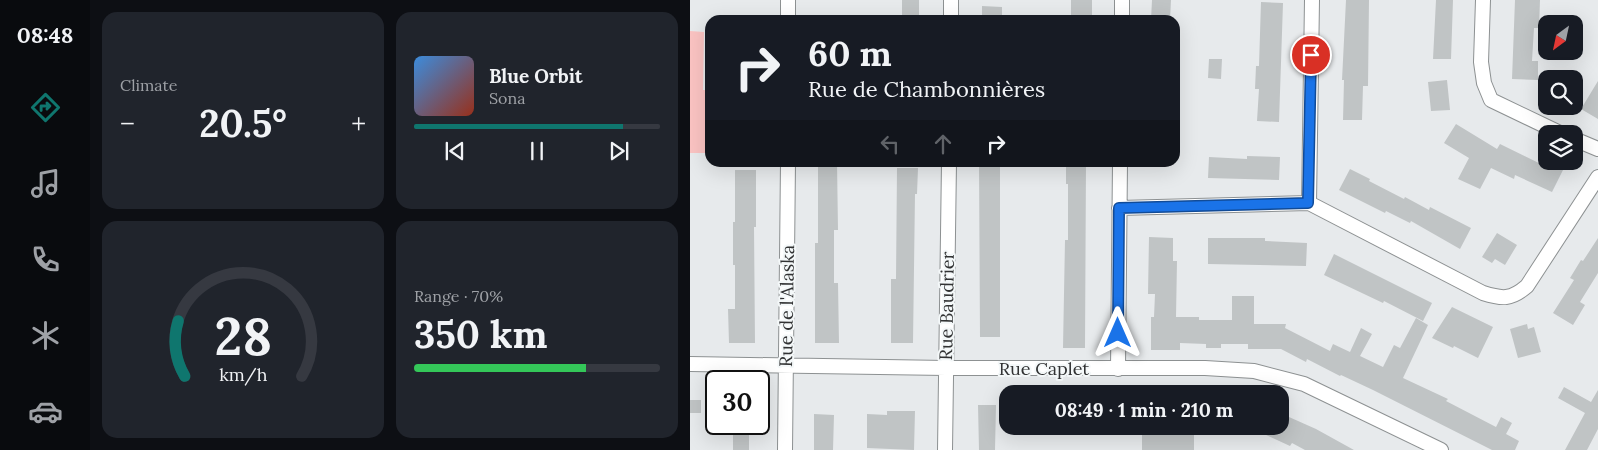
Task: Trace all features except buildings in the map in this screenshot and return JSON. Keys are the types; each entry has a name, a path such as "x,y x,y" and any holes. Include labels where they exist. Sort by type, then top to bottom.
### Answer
{"street":[{"path":"788,0 788,15"},
{"path":"951,0 951,15"},
{"path":"1122,0 1122,15"},
{"path":"1308,203 1312,0"},
{"path":"1483,0 1481,62 1484,83 1491,100 1543,125"},
{"path":"1583,143 1598,149"},
{"name":"Rue de l'Alaska","path":"785,450 788,167"},
{"name":"Rue Baudrier","path":"945,450 949,167"},
{"path":"1118,369 1120,167"},
{"path":"1119,208 1308,203 1483,293 1498,298 1509,298 1518,294 1527,286 1598,176"},
{"name":"Rue Caplet","path":"690,364 946,368 1205,368 1254,371 1304,384 1416,445 1440,450"}],"shaded area":[{"path":"690,31 704,32 705,153 690,153"}],"route":[{"path":"1118,333 1119,208 1308,203 1311,55"}]}
